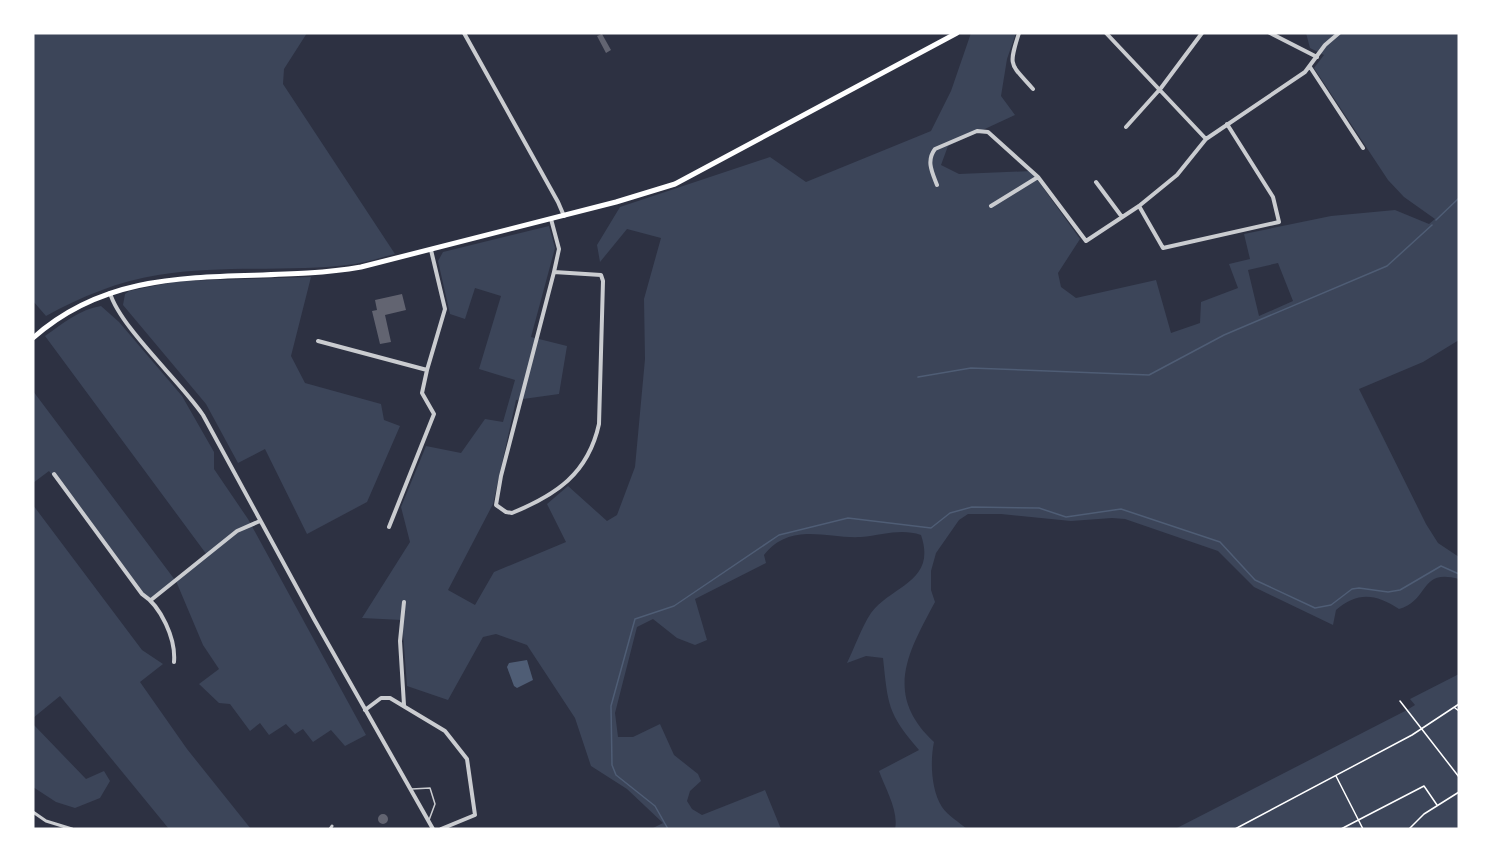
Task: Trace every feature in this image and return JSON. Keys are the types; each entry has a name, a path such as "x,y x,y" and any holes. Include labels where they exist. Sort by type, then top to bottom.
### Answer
{"main road":[{"path":"33,338 77,307 110,293 147,283 183,277 348,270 649,193 687,178 957,33"}],"street":[{"path":"464,33 564,216"},
{"path":"1019,33 1011,59 1012,65 1033,89"},
{"path":"1106,33 1161,88 1206,139"},
{"path":"1126,127 1161,88 1202,33"},
{"path":"1270,33 1317,57"},
{"path":"937,185 930,163 935,149 977,131 988,132 996,136 1038,177 1086,241 1177,176 1206,139 1310,67 1325,45 1339,33"},
{"path":"1310,67 1363,148"},
{"path":"1138,206 1163,248 1279,222 1273,197 1227,124"},
{"path":"991,206 1038,177"},
{"path":"1096,182 1122,217"},
{"path":"551,219 559,249 501,476 496,505 506,512 512,513 557,491 587,458 595,442 599,424 603,298 601,275 554,272"},
{"path":"389,527 434,414 422,393 445,309 431,250"},
{"path":"110,293 123,317 188,393 203,415 433,829"},
{"path":"318,341 427,370"},
{"path":"54,474 142,594 151,600 172,638 174,662"},
{"path":"151,600 237,531 260,521"},
{"path":"404,602 400,640 404,705"},
{"path":"365,710 385,697 404,705 440,727 467,759 475,815 441,829"},
{"path":"33,812 46,821 72,829"}],"lane":[{"path":"411,789 430,788 435,808 429,821"}],"path":[{"path":"1400,701 1459,777"},
{"path":"1235,829 1412,735 1420,727 1459,704"},
{"path":"1454,707 1459,711"},
{"path":"1336,776 1363,829"},
{"path":"1341,829 1424,786 1437,805"},
{"path":"1409,829 1424,814 1459,792"}],"shaded area":[{"path":"33,33 307,33 284,69 283,84 395,254 360,263 331,267 207,270 158,275 129,281 100,291 46,316 33,301"},
{"path":"971,33 1016,33 1007,59 1001,96 1015,115 948,146 941,165 959,174 1031,171 1080,239 1058,273 1061,287 1076,298 1156,280 1171,333 1200,323 1201,302 1238,288 1229,264 1250,259 1244,234 1331,216 1395,210 1429,224 1435,219 1404,197 1388,180 1314,68 1324,55 1310,48 1306,33 1459,33 1459,340 1423,362 1359,389 1426,524 1438,543 1459,557 1459,579 1446,577 1431,581 1416,599 1399,609 1383,600 1360,597 1336,610 1333,625 1254,587 1218,551 1125,519 1071,521 1001,514 968,514 959,520 936,553 931,571 931,590 935,602 916,639 905,674 905,691 909,708 919,725 934,742 932,775 938,800 947,813 967,829 895,829 893,807 879,771 919,750 908,737 891,707 883,658 866,656 847,663 871,613 918,573 923,563 924,551 921,535 914,533 899,532 861,537 810,534 786,538 764,555 766,563 695,599 707,640 695,645 677,638 653,619 637,627 615,713 618,737 633,737 660,724 674,755 698,774 701,781 690,791 687,801 692,809 702,815 765,790 781,829 651,829 663,823 627,789 591,766 575,718 527,645 496,634 483,637 448,700 407,686 402,620 362,618 410,542 401,507 426,446 461,453 485,419 503,422 515,380 479,369 501,296 475,288 465,319 450,314 438,261 443,252 549,226 555,248 531,337 567,346 559,394 516,400 493,504 448,590 475,605 494,572 566,542 547,504 568,486 607,521 617,515 635,467 645,359 644,299 661,238 627,229 600,262 597,245 620,207 770,157 806,182 931,131 951,91","holes":["1278,263 1293,301 1259,316 1248,270"]},
{"path":"311,277 291,356 305,383 381,404 384,420 400,426 367,502 307,534 265,449 238,463 206,404 123,305 125,294 129,291 178,281"},
{"path":"101,306 119,322 182,396 214,452 214,469 248,519 366,735 345,746 331,730 313,742 303,729 295,734 286,724 269,735 260,723 250,731 230,704 219,703 199,684 219,669 203,645 176,581 147,601 49,471 33,483 33,391 175,580 207,555 45,336 79,314"},
{"path":"33,505 142,650 163,664 140,682 187,749 251,829 169,829 60,696 33,718"},
{"path":"527,660 533,680 517,688 514,686 507,667 509,663"},
{"path":"1459,674 1459,829 1175,829 1407,710 1415,705 1410,699"},
{"path":"33,724 86,779 104,771 110,781 100,798 75,808 56,802 33,787"}],"building":[{"path":"602,34 611,50 606,53 597,36"},
{"path":"402,294 406,310 385,315 391,342 380,344 372,311 377,310 375,300"},
{"path":"383,814 388,819 383,824 378,819"}],"waterway":[{"path":"1436,220 1459,198"},
{"path":"918,377 971,368 1149,375 1224,335 1387,266 1432,225"},
{"path":"668,829 655,806 616,775 612,765 611,706 635,619 674,606 779,535 848,518 931,528 950,513 972,507 1039,508 1066,517 1121,509 1220,542 1255,580 1315,608 1331,605 1352,589 1388,592 1400,590 1441,566 1459,574"}]}
